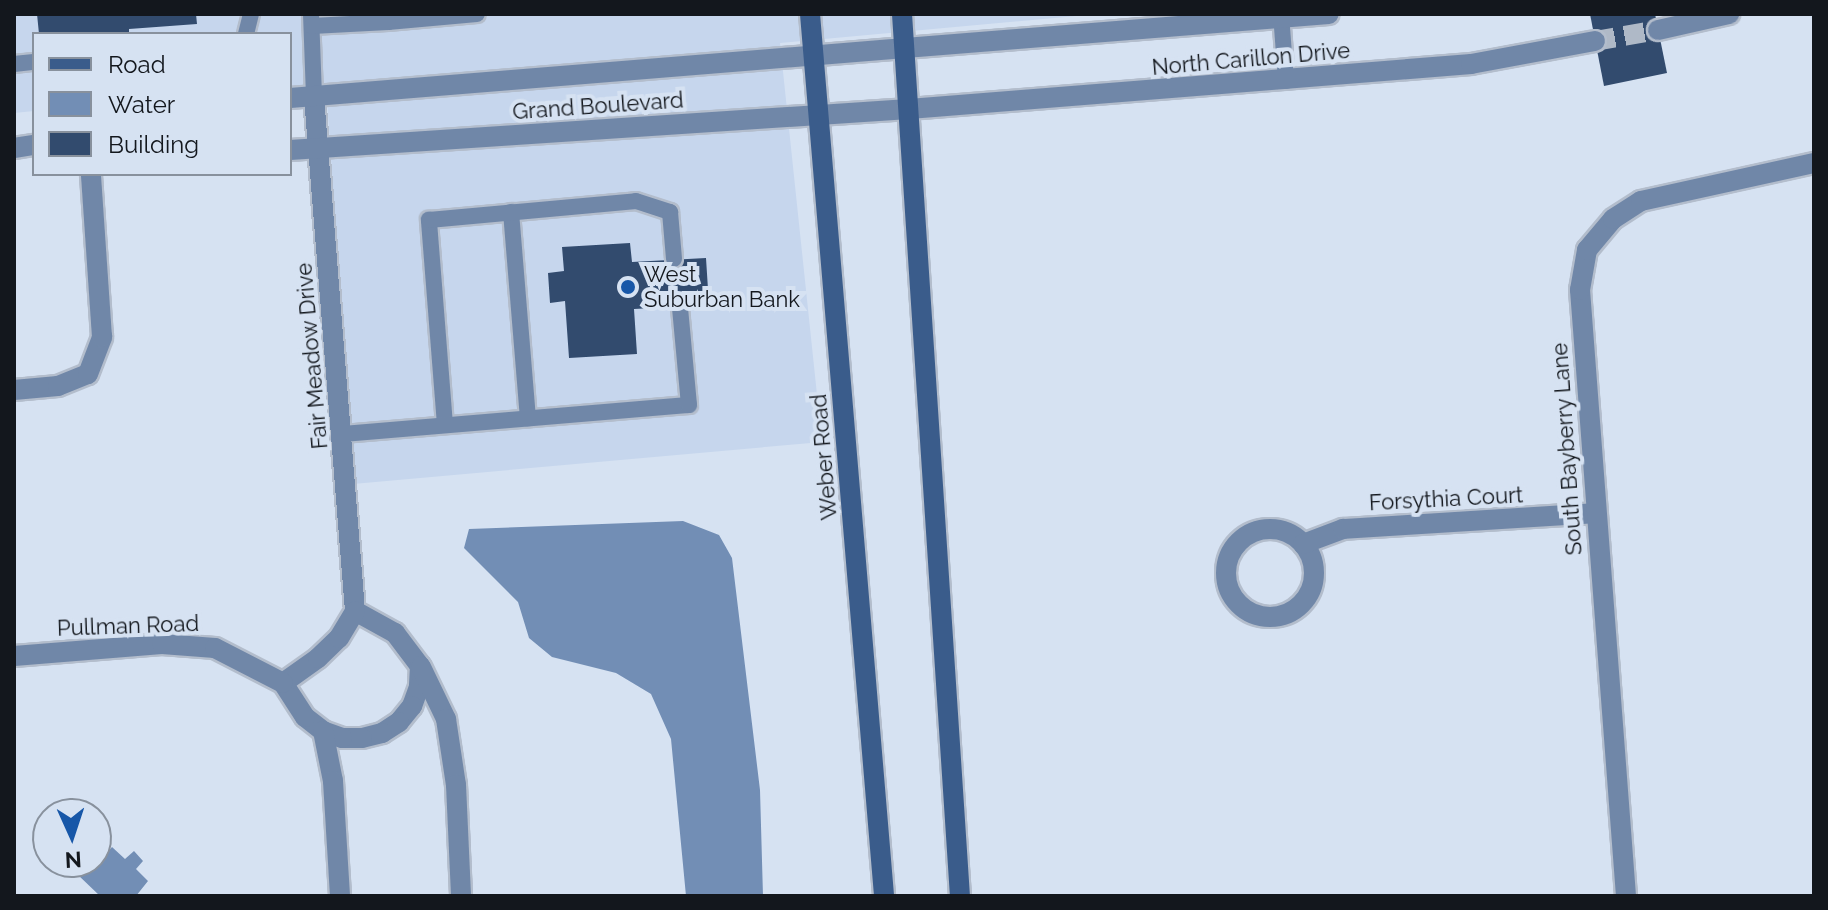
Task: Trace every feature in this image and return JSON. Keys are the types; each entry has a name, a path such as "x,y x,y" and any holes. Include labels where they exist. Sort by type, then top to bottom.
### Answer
{"main road":[{"name":"Weber Road","path":"810,14 884,896"},
{"path":"902,14 960,896"}],"street":[{"name":"North Carillon Drive","path":"905,48 1231,18 1329,14"},
{"path":"1658,30 1729,14"},
{"name":"North Carillon Drive","path":"909,109 1471,64 1595,41"},
{"name":"Grand Boulevard","path":"292,98 905,48"},
{"name":"Fair Meadow Drive","path":"314,97 355,611"},
{"name":"Grand Boulevard","path":"292,150 909,109"},
{"name":"South Bayberry Lane","path":"1626,896 1580,290 1587,250 1613,219 1641,201 1814,163"},
{"path":"14,390 58,386 88,374 102,337 91,176"},
{"name":"Forsythia Court","path":"1303,544 1343,529 1595,513"},
{"path":"1273,529 1290,534 1303,544 1311,559 1314,576 1309,593 1298,606 1283,615 1266,617 1249,612 1236,601 1227,586 1225,569 1230,553 1241,539 1256,531 1273,529"},
{"path":"420,666 419,687 412,706 399,722 382,733 362,738 342,738 323,731 305,717 283,683 318,658 339,638 355,611 395,633 420,666 446,719 456,785 461,896"},
{"name":"Pullman Road","path":"14,656 162,644 215,648 283,683"},
{"path":"323,731 333,781 340,896"}],"lane":[{"path":"314,97 312,20 477,14"},
{"path":"1281,16 1286,81"},
{"path":"445,425 429,220 636,201 670,212 674,259"},
{"path":"511,212 528,418"},
{"path":"342,434 689,405 680,308"}],"shaded area":[{"path":"14,14 1098,14 780,43 822,442 353,484 326,85 292,88 292,32 32,32 32,111 14,113"}],"water":[{"path":"683,521 719,535 732,558 760,790 763,896 686,896 671,739 651,694 616,673 552,657 529,638 518,602 464,548 469,529"},
{"path":"112,847 125,859 134,851 143,861 136,869 148,881 136,896 100,896 81,878 112,878"}],"building":[{"path":"37,14 196,14 197,24 129,29 129,32 39,32"},
{"path":"1590,14 1655,14 1667,73 1604,86"},
{"name":"West Suburban Bank","path":"630,243 632,262 706,258 709,305 634,309 637,354 569,358 565,301 550,303 548,273 564,271 562,247"}],"tunnel":[{"path":"1595,41 1658,30"}],"place":[{"name":"West Suburban Bank","path":"628,287"}]}
